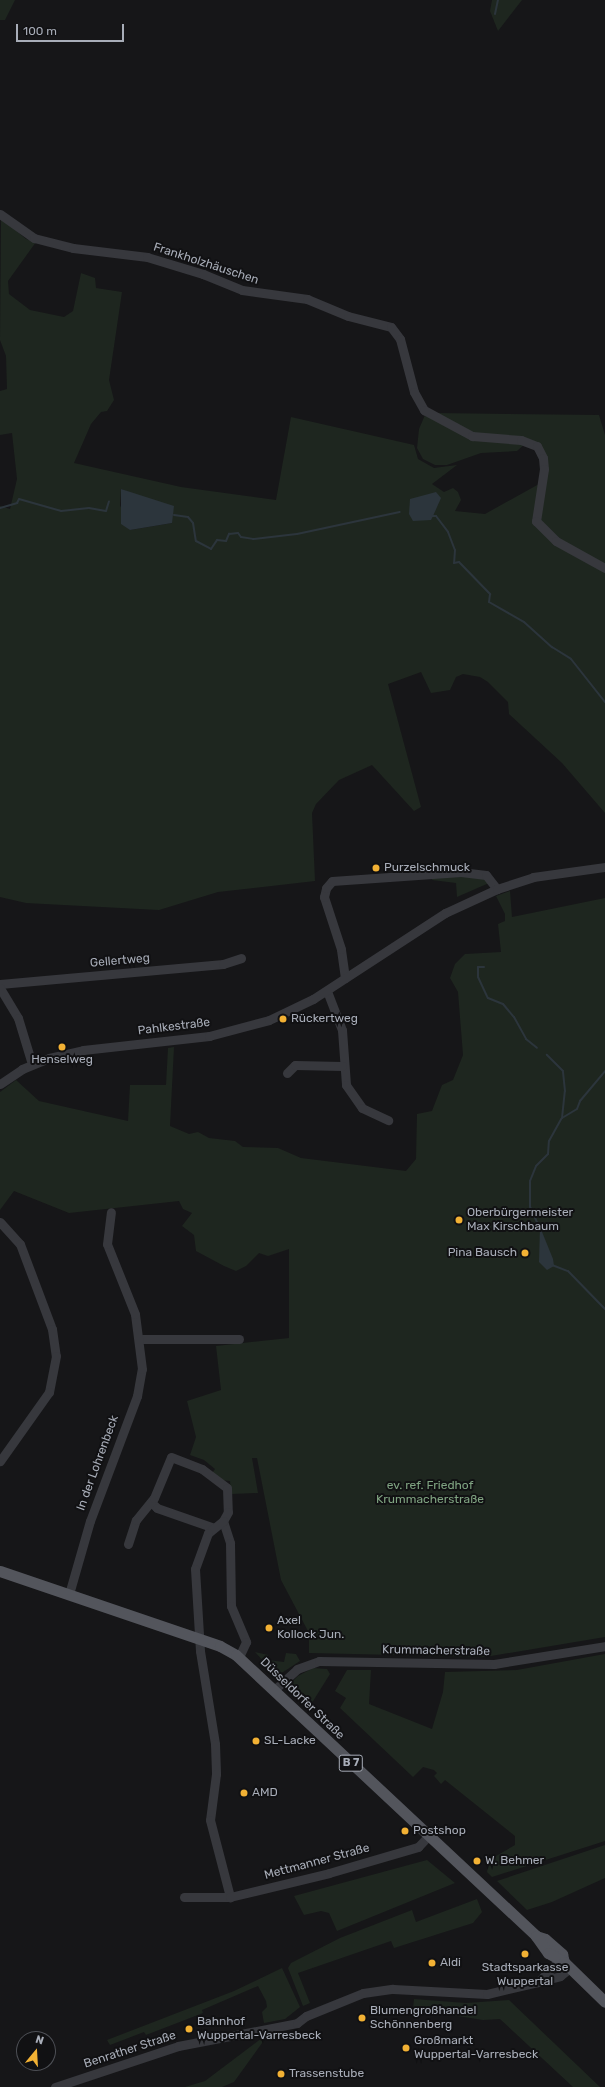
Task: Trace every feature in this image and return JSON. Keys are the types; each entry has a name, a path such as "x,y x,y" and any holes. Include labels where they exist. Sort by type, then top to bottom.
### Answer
{"main road":[{"name":"Düsseldorfer Straße","path":"0,1571 201,1639 239,1657 536,1936 545,1939 562,1954 564,1964 605,2002"}],"street":[{"name":"Frankholzhäuschen","path":"0,214 40,240 73,248 158,260 203,274 242,290 307,299 348,316 391,327 400,339 414,392 424,410 472,436 521,440 537,446 544,469 536,521 556,541 605,568"},
{"name":"Pahlkestraße","path":"0,1084 32,1064 83,1050 209,1036 241,1029 285,1013 327,991 428,923 497,890 533,877 605,867"},
{"path":"346,978 341,949 324,897 326,888 332,882 460,872 486,875 497,890"},
{"name":"Gellertweg","path":"0,984 223,964 241,958"},
{"path":"0,988 18,1018 32,1064"},
{"path":"327,991 342,1030 342,1066 346,1084 357,1103 374,1115 388,1120"},
{"path":"287,1073 296,1065 342,1066"},
{"name":"In der Lohrenbeck","path":"69,1594 90,1522 137,1396 142,1369 140,1339 129,1298 107,1244 111,1212"},
{"path":"0,1222 20,1244 52,1329 56,1356 48,1392 0,1461"},
{"path":"140,1339 239,1339"},
{"path":"128,1544 136,1520 151,1502 172,1457 202,1469 227,1488 228,1512 223,1521 207,1534 195,1569 201,1639 215,1744 216,1774 210,1820 230,1897"},
{"path":"151,1502 157,1508 214,1528"},
{"path":"223,1521 230,1543 231,1606 246,1642 239,1657"},
{"name":"Krummacherstraße","path":"274,1690 297,1669 319,1661 494,1664 605,1646"},
{"name":"Mettmanner Straße","path":"184,1897 205,1899 230,1897 418,1847 429,1835"},
{"name":"Benrather Straße","path":"55,2087 178,2046 297,2023 306,2016 363,1993 394,1989 487,1994 560,1976 564,1964"}],"green space":[{"path":"0,0 15,0 5,20 0,20"},
{"path":"492,0 522,0 498,31 490,11"},
{"path":"1,218 26,239 36,242 8,281 9,294 30,310 64,317 73,311 81,273 95,278 96,288 122,292 109,380 114,400 107,411 101,412 91,424 74,463 181,487 276,500 291,417 414,445 418,459 434,468 457,465 432,484 444,492 453,488 458,492 461,500 455,511 485,514 539,484 546,477 538,444 477,436 434,413 599,415 605,435 605,813 562,763 509,714 508,702 488,682 480,677 463,674 456,677 450,690 431,693 421,672 388,684 421,807 414,811 372,765 339,780 316,804 312,813 315,881 218,892 159,910 26,903 0,897 0,506 10,509 17,479 12,433 0,435 0,391 7,389 6,356 0,340","holes":["121,489 146,499 172,523 130,530 120,505"]},
{"path":"425,415 462,434 526,443 517,451 481,453 447,465 435,465 423,459 417,448 419,429"},
{"path":"480,875 489,883 457,897 456,883 432,880 433,876"},
{"name":"ev. ref. Friedhof Krummacherstraße","path":"510,891 512,917 605,898 605,1637 485,1657 309,1653 309,1633 281,1580 257,1458 252,1458 258,1493 231,1494 230,1481 221,1480 212,1473 215,1469 204,1460 190,1455 196,1437 187,1401 221,1390 216,1346 289,1338 289,1249 268,1256 259,1253 246,1266 236,1271 224,1266 196,1251 194,1235 182,1226 192,1213 183,1209 179,1201 69,1213 14,1191 0,1210 0,1092 16,1080 39,1101 128,1121 130,1085 166,1085 168,1048 174,1047 170,1126 189,1134 198,1132 209,1138 235,1141 243,1147 278,1148 301,1158 406,1171 416,1159 417,1114 432,1111 442,1085 453,1080 463,1055 458,992 450,978 455,964 465,954 501,952 498,924 505,921 505,914 496,896"},
{"path":"255,1652 268,1655 268,1660 284,1662 286,1653 296,1654 300,1661 277,1676"},
{"path":"605,1654 605,1841 492,1877 487,1872 489,1860 515,1845 515,1836 445,1780 441,1784 434,1776 437,1773 434,1770 423,1767 413,1777 340,1708 346,1698 335,1691 347,1670 371,1670 369,1704 432,1729 443,1692 445,1672 517,1670"},
{"path":"313,1668 327,1669 330,1674 310,1706 289,1685 298,1676"},
{"path":"605,1845 605,1878 552,1902 527,1910 497,1881"},
{"path":"427,1860 455,1883 337,1931 329,1913 321,1911 304,1915 294,1896"},
{"path":"477,1899 482,1912 473,1923 394,1948 391,1941 298,1973 310,2003 303,2006 288,1968 291,1963 340,1938 412,1910 416,1922"},
{"path":"282,1968 300,2007 285,2019 264,2023 262,2012 267,2007 266,2001 258,1986 202,2010 203,2013 146,2035 144,2032 110,2045 107,2040 234,1991"},
{"path":"414,1999 466,2003 509,2000 600,2087 573,2087 500,2019 483,2020 413,2009"},
{"path":"270,2032 234,2082 222,2087 185,2087 205,2081"}],"shaded area":[{"path":"121,489 174,506 172,523 130,530 121,524"},
{"path":"436,492 441,498 431,520 413,521 409,514 410,499"},
{"path":"540,1227 553,1259 554,1266 547,1270 539,1262"}],"waterway":[{"path":"495,14 498,0"},
{"path":"0,508 17,503 19,499 61,511 89,508 106,511 109,501"},
{"path":"174,515 188,517 193,523 196,541 211,549 217,540 226,541 229,534 238,533 241,537 253,539 297,534 400,512"},
{"path":"432,516 436,516 448,532 455,550 454,563 459,562 490,594 489,602 524,622 552,647 571,659 605,702"},
{"path":"484,967 478,967 478,977 488,998 503,1004 514,1017 526,1039 537,1048"},
{"path":"540,1229 530,1207 530,1181 536,1166 548,1154 549,1141 562,1118 565,1091 563,1071 547,1055"},
{"path":"562,1118 577,1109 580,1101 605,1071"},
{"path":"552,1265 568,1271 605,1309"}],"place":[{"name":"Purzelschmuck","path":"376,868"},
{"name":"Rückertweg","path":"283,1019"},
{"name":"Henselweg","path":"62,1047"},
{"name":"Oberbürgermeister Max Kirschbaum","path":"459,1220"},
{"name":"Pina Bausch","path":"525,1253"},
{"name":"Axel Kollock Jun.","path":"269,1628"},
{"name":"SL-Lacke","path":"256,1741"},
{"name":"AMD","path":"244,1793"},
{"name":"Postshop","path":"405,1831"},
{"name":"W. Behmer","path":"477,1861"},
{"name":"Stadtsparkasse Wuppertal","path":"525,1954"},
{"name":"Aldi","path":"432,1963"},
{"name":"Blumengroßhandel Schönnenberg","path":"362,2018"},
{"name":"Bahnhof Wuppertal-Varresbeck","path":"189,2029"},
{"name":"Großmarkt Wuppertal-Varresbeck","path":"406,2048"},
{"name":"Trassenstube","path":"281,2074"}]}
